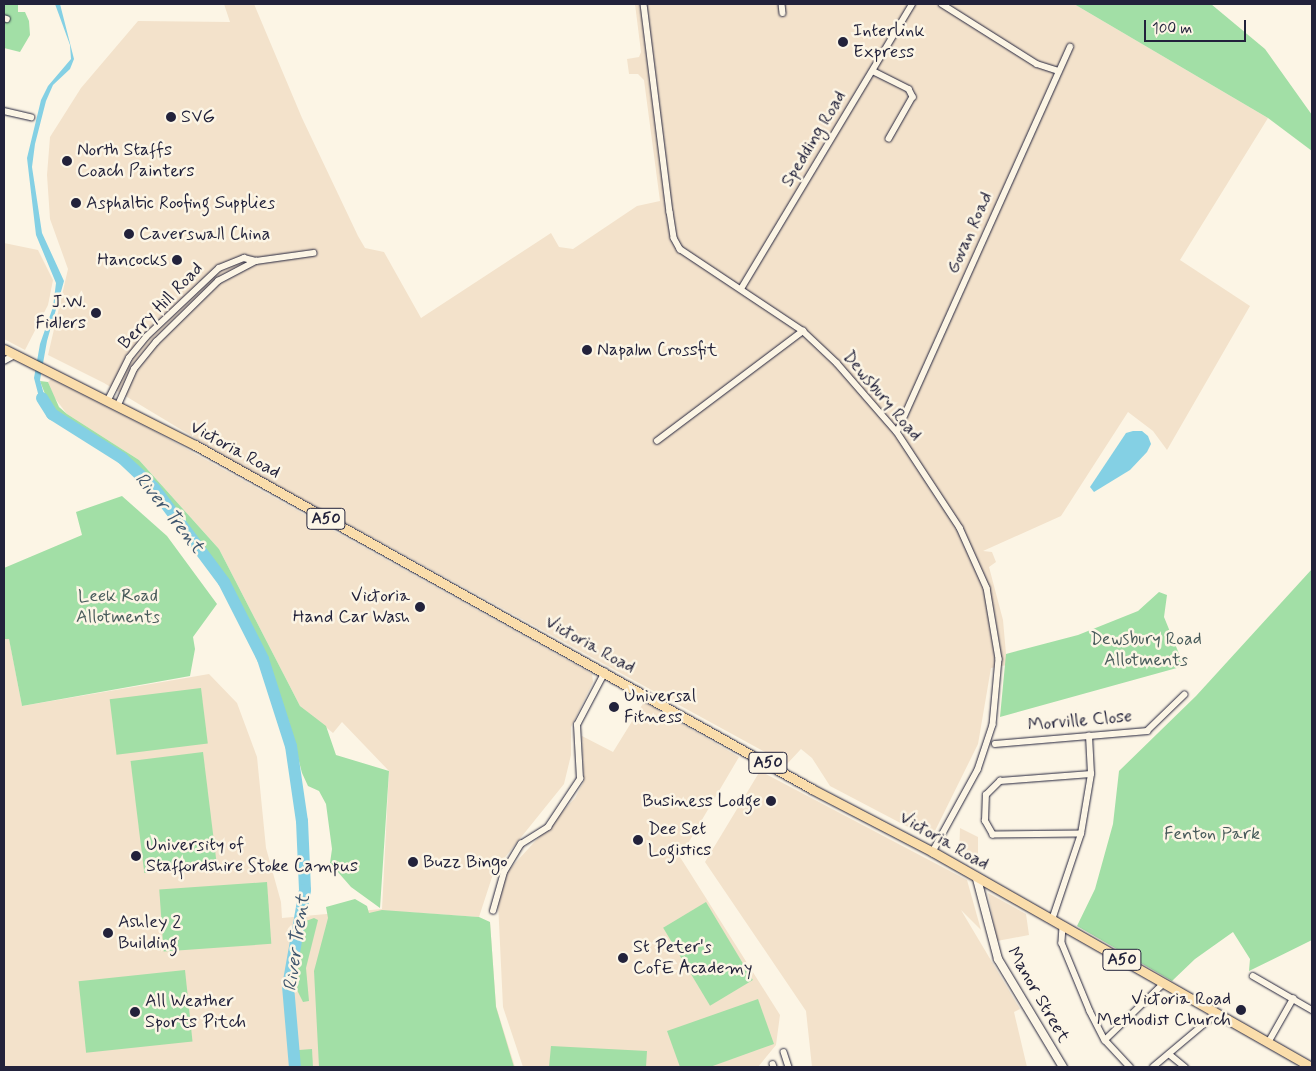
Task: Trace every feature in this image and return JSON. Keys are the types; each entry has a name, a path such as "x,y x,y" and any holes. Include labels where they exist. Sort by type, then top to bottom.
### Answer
{"main road":[{"name":"Victoria Road","path":"4,349 118,405 605,672 812,789 933,852 977,879 1312,1067"}],"street":[{"name":"Dewsbury Road","path":"644,4 674,238 692,260 742,289 803,331 836,363 897,432 960,528 978,563 993,612 999,659 997,697 988,745 978,770 933,852"},
{"path":"782,4 783,13"},
{"name":"Spedding Road","path":"742,289 912,4"},
{"path":"942,4 1037,64 1058,71"},
{"name":"Govan Road","path":"897,432 1070,47"},
{"path":"874,70 908,89 913,97 888,139"},
{"path":"4,111 31,117"},
{"name":"Berry Hill Road","path":"108,400 129,358 146,337 212,273 237,260 256,261 313,253"},
{"name":"Berry Hill Road","path":"118,405 134,369 156,342 218,281 256,261"},
{"path":"657,441 803,331"},
{"path":"4,361 15,355"},
{"path":"493,911 504,872 521,844 548,827 580,779 577,725 605,672"},
{"name":"Morville Close","path":"995,744 1147,730 1184,695"},
{"path":"1052,920 1081,834 1091,774 1089,736"},
{"path":"1081,834 993,835 986,821 986,794 1000,781 1091,774"},
{"name":"Manor Street","path":"977,879 994,950 1063,1067"},
{"path":"1063,927 1062,943 1105,1040 1130,1067"},
{"path":"1253,976 1312,1010"},
{"path":"1105,1040 1163,984"},
{"path":"1268,1043 1293,999"},
{"path":"1153,1067 1216,1014"},
{"path":"784,1052 789,1067"},
{"path":"1169,1054 1185,1067"}],"shaded area":[{"path":"224,4 254,4 302,118 358,236 365,248 384,252 421,318 551,233 559,247 573,249 637,206 660,201 644,80 638,74 629,74 627,59 639,57 641,52 635,4 1074,4 1268,118 1180,260 1250,306 1167,450 1153,431 1128,412 1061,516 983,551 992,552 996,562 989,567 1003,620 1007,665 991,668 978,744 931,839 830,786 812,758 801,749 787,764 233,461 104,383 48,355 68,269 50,219 47,175 50,137 81,88 138,21 230,22"},
{"path":"4,243 38,250 53,280 48,305 25,350 4,339"},
{"name":"University of Staffordshire Stoke Campus","path":"51,379 154,431 592,674 593,682 571,727 571,755 564,784 494,871 479,917 404,912 490,922 496,1006 515,1067 4,1067 4,639 9,638 22,706 209,674 237,703 257,757 266,848 281,902 282,918 382,909 389,771 342,722 333,733 300,706 219,549 139,460 67,414 54,397 48,382"},
{"path":"644,702 739,757 680,857 780,1015 776,1045 758,1067 523,1067 503,1007 498,902 506,873 575,798 584,781 582,736 613,752"},
{"path":"760,771 967,880 981,930 961,910 1020,1009 1014,1012 1027,1067 812,1067 806,1011 705,862"},
{"path":"960,828 978,837 978,854 971,861 959,857"},
{"path":"988,893 1026,914 1029,935 997,941"}],"green space":[{"path":"4,4 18,4 18,12 25,12 29,21 30,35 20,52 4,48"},
{"path":"1074,4 1211,4 1265,49 1312,115 1312,151 1268,118"},
{"path":"40,381 48,382 59,407 67,414 139,460 219,549 300,706 326,726 336,755 389,771 380,908 351,887 330,863 332,849 326,804 319,791 308,786 302,773 289,722 265,655 225,577 146,477 122,454 50,407"},
{"name":"Leek Road Allotments","path":"122,496 167,536 217,604 193,637 195,649 190,676 22,706 9,639 4,639 4,568 82,535 76,512"},
{"name":"Fenton Park","path":"1312,569 1312,940 1249,971 1250,959 1233,932 1195,959 1172,981 1077,926 1095,889 1113,824 1119,771 1196,696"},
{"name":"Dewsbury Road Allotments","path":"1159,592 1167,595 1164,617 1184,666 1000,717 1006,654 1078,635 1138,611"},
{"path":"201,688 208,744 117,755 110,699"},
{"path":"203,752 217,864 144,873 131,761"},
{"path":"267,882 271,944 164,951 159,890"},
{"path":"355,899 367,906 369,913 382,910 479,917 490,922 496,1007 514,1067 319,1067 314,971 328,918 326,907"},
{"path":"706,902 753,980 710,1006 663,928"},
{"path":"314,918 318,920 306,968 309,1001 303,1002 293,982 295,953 299,933 306,921"},
{"name":"All Weather Sports Pitch","path":"185,970 193,1042 86,1053 79,981"},
{"path":"758,999 774,1044 710,1067 680,1067 667,1031"},
{"path":"551,1046 647,1051 646,1067 549,1067"},
{"path":"312,1049 313,1067 297,1067 299,1050"}],"water":[{"path":"55,4 60,4 74,59 70,69 53,85 46,101 35,144 32,167 42,233 64,281 47,341 40,380 50,416 41,405 34,378 40,344 53,307 56,283 36,235 27,158 41,100 48,86 71,59 70,45"},
{"path":"1142,431 1148,436 1151,444 1147,452 1130,470 1094,492 1090,487 1126,433"}],"waterway":[{"name":"River Trent","path":"42,398 52,414 122,458 154,488 224,582 263,659 291,746 302,821 305,890 288,986 295,1067"}],"place":[{"name":"Interlink Express","path":"843,42"},
{"name":"SVG","path":"171,117"},
{"name":"North Staffs Coach Painters","path":"67,161"},
{"name":"Asphaltic Roofing Supplies","path":"76,203"},
{"name":"Caverswall China","path":"129,234"},
{"name":"Hancocks","path":"177,260"},
{"name":"J.W. Fidlers","path":"96,313"},
{"name":"Napalm Crossfit","path":"587,350"},
{"name":"Victoria Hand Car Wash","path":"420,607"},
{"name":"Universal Fitness","path":"614,707"},
{"name":"Business Lodge","path":"771,801"},
{"name":"Dee Set Logistics","path":"638,840"},
{"name":"University of Staffordshire Stoke Campus","path":"136,856"},
{"name":"Buzz Bingo","path":"413,862"},
{"name":"Ashley 2 Building","path":"108,933"},
{"name":"St Peter's CofE Academy","path":"623,958"},
{"name":"Victoria Road Methodist Church","path":"1241,1010"},
{"name":"All Weather Sports Pitch","path":"135,1012"}]}
